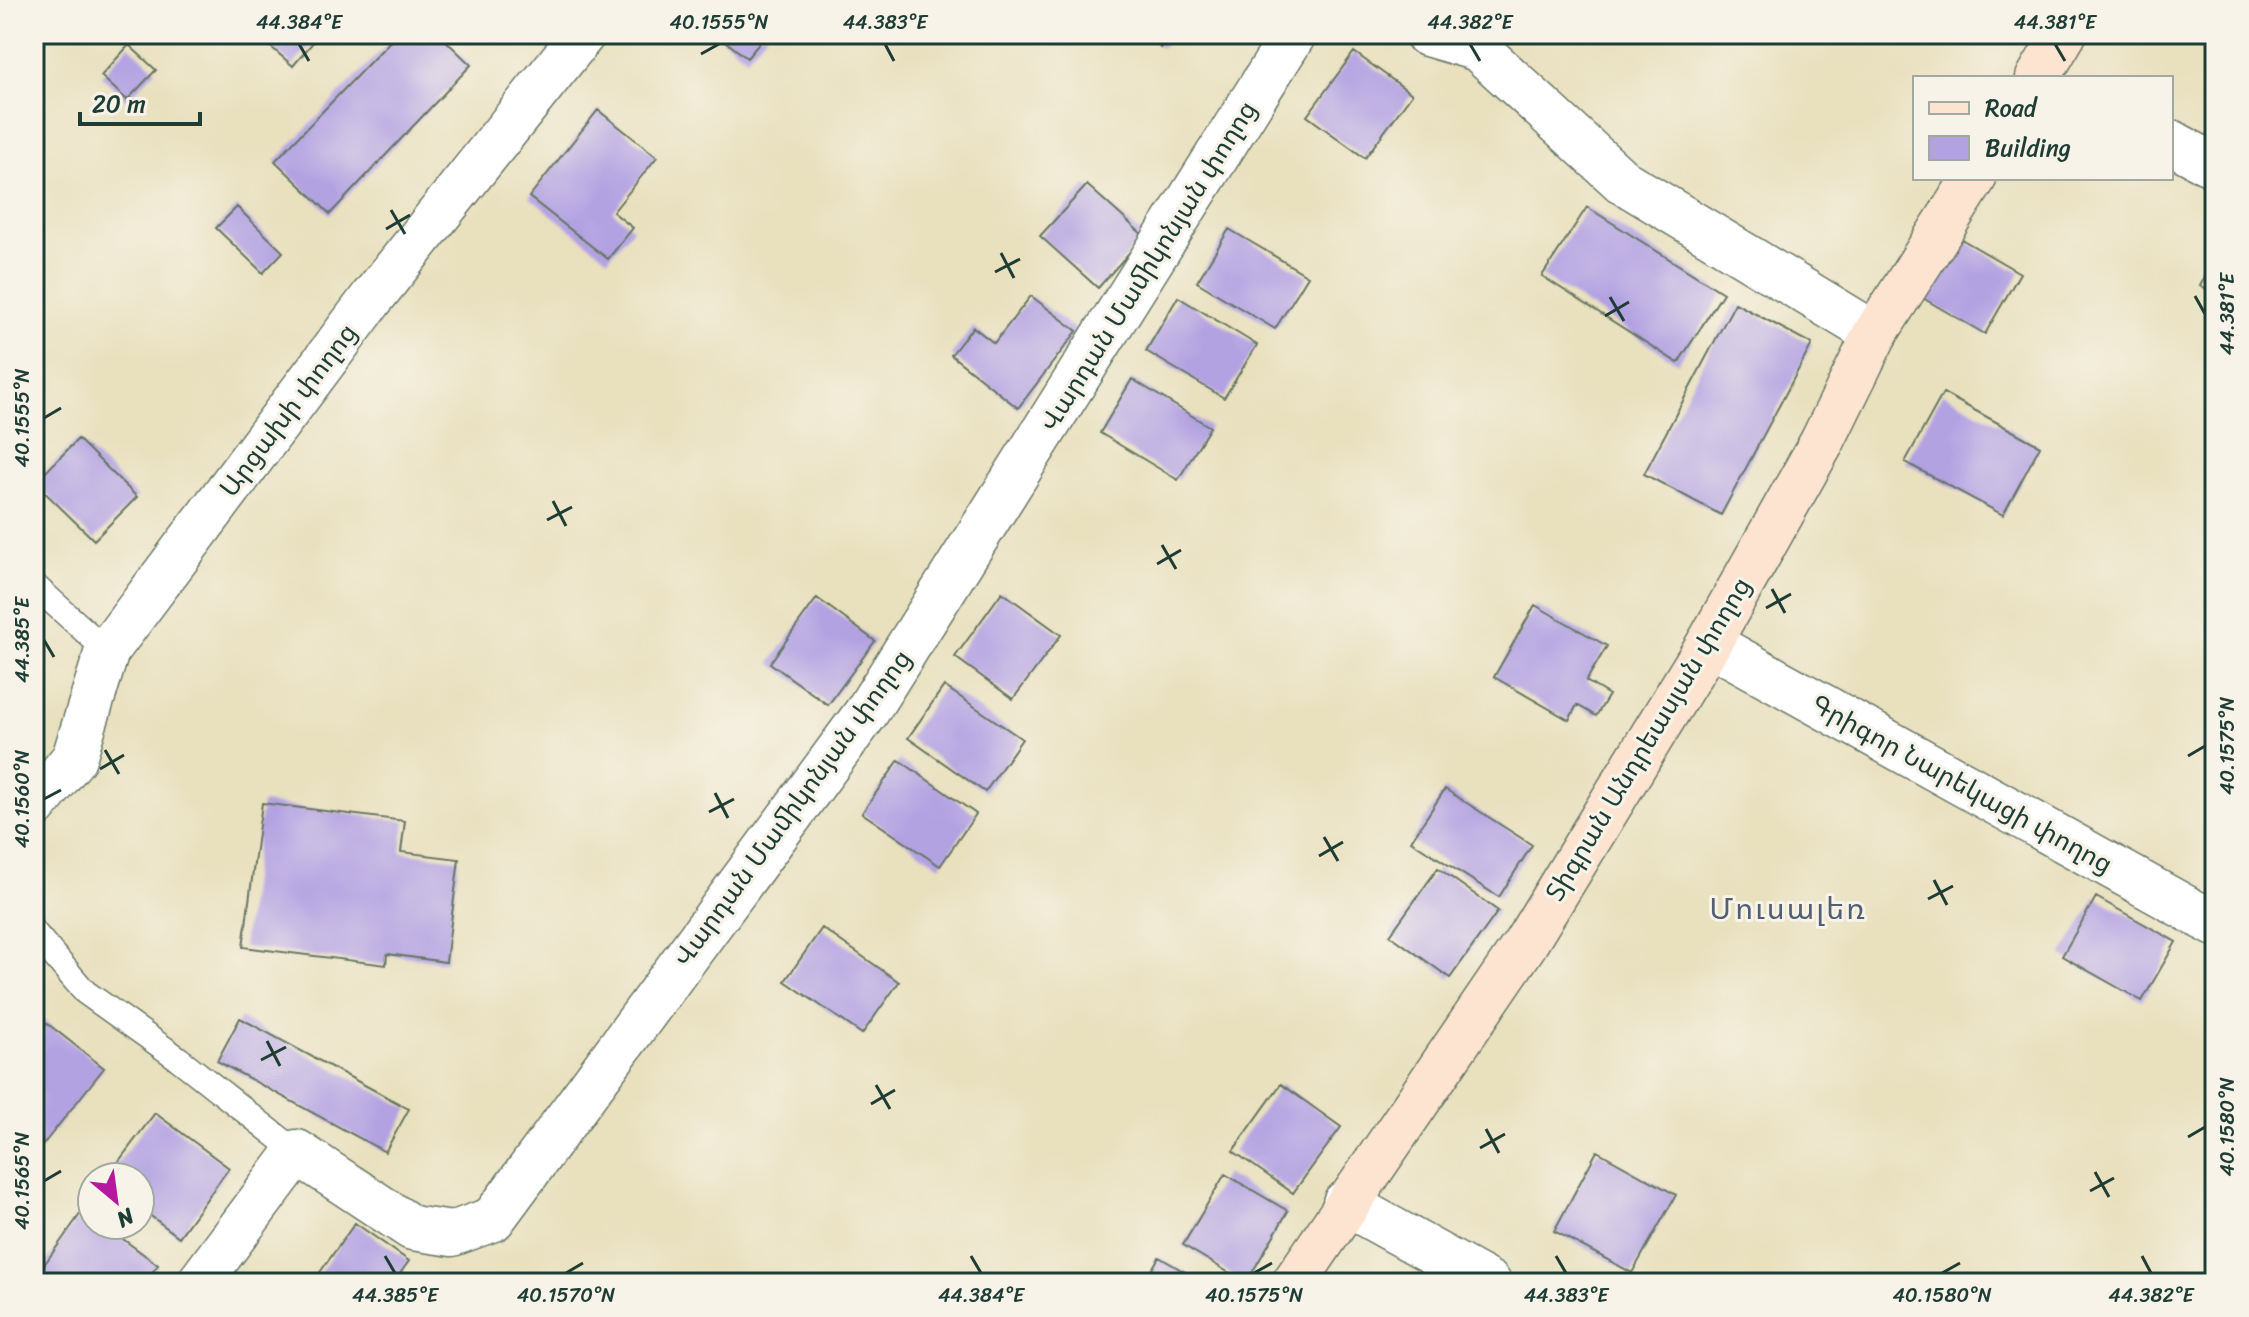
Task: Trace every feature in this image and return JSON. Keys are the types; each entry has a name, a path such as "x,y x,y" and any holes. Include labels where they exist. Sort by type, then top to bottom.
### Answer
{"main road":[{"path":"2045,76 2064,34"},
{"name":"Տիգրան Անդրեասյան փողոց","path":"1294,1283 1345,1203 1525,944 1709,643 1822,442 1875,334 1973,180"}],"street":[{"name":"Արցախի փողոց","path":"34,807 74,758 107,651 372,298 583,34"},
{"name":"Վարդան Մամիկոնյան փողոց","path":"297,1152 412,1228 452,1234 493,1219 866,713 1294,34"},
{"path":"1427,34 1478,49 1622,181 1875,334"},
{"path":"2173,143 2215,166"},
{"name":"Գրիգոր Նարեկացի փողոց","path":"1709,643 2215,924"},
{"path":"199,1283 297,1152"},
{"path":"1345,1203 1489,1283"}],"lane":[{"path":"34,585 107,651"},
{"path":"34,932 85,992 179,1059 297,1152"}],"building":[{"path":"256,34 320,34 293,66"},
{"path":"397,34 439,34 471,65 330,214 275,161"},
{"path":"716,34 767,34 747,58"},
{"path":"1145,34 1174,34 1161,48"},
{"path":"129,45 156,70 127,100 101,76"},
{"path":"1354,52 1412,94 1365,158 1307,116"},
{"path":"598,110 657,157 613,212 633,228 608,259 529,197"},
{"path":"1087,185 1144,236 1098,288 1040,236"},
{"path":"237,207 283,252 263,273 216,228"},
{"path":"1587,207 1723,293 1678,363 1542,276"},
{"path":"1229,229 1308,276 1275,329 1197,282"},
{"path":"1956,236 2020,273 1985,334 1921,297"},
{"path":"2215,259 2215,295 2200,286"},
{"path":"1031,296 1077,331 1018,408 951,355 973,327 994,343"},
{"path":"1178,297 1257,345 1224,398 1146,351"},
{"path":"1735,303 1812,344 1721,515 1644,474"},
{"path":"1132,379 1210,427 1178,480 1100,433"},
{"path":"1943,393 2040,446 2003,515 1905,462"},
{"path":"78,439 137,497 94,540 35,483"},
{"path":"1002,592 1061,635 1013,699 955,657"},
{"path":"817,598 875,641 828,705 770,663"},
{"path":"1535,605 1607,646 1586,681 1609,695 1596,716 1577,705 1569,720 1494,677"},
{"path":"944,686 1022,739 985,792 908,738"},
{"path":"899,760 976,814 940,866 862,813"},
{"path":"1445,789 1532,845 1499,897 1411,841"},
{"path":"262,803 405,821 401,852 459,859 446,962 387,954 386,965 243,947"},
{"path":"1438,868 1498,911 1450,978 1390,935"},
{"path":"2096,897 2176,942 2142,1001 2062,956"},
{"path":"822,928 899,982 862,1034 785,981"},
{"path":"34,1013 104,1068 34,1156"},
{"path":"240,1018 409,1109 385,1152 217,1061"},
{"path":"1281,1084 1341,1127 1293,1193 1233,1151"},
{"path":"155,1113 229,1168 179,1237 156,1220 156,1161 119,1161"},
{"path":"1597,1151 1676,1195 1632,1273 1554,1231"},
{"path":"1225,1174 1288,1211 1246,1283 1183,1245"},
{"path":"76,1220 76,1241 126,1241 158,1265 144,1283 40,1283 34,1279"},
{"path":"355,1223 409,1261 393,1283 323,1283 316,1278"},
{"path":"1159,1257 1204,1283 1144,1283"}],"district":[{"name":"Մուսալեռ","path":"1788,909"}]}
